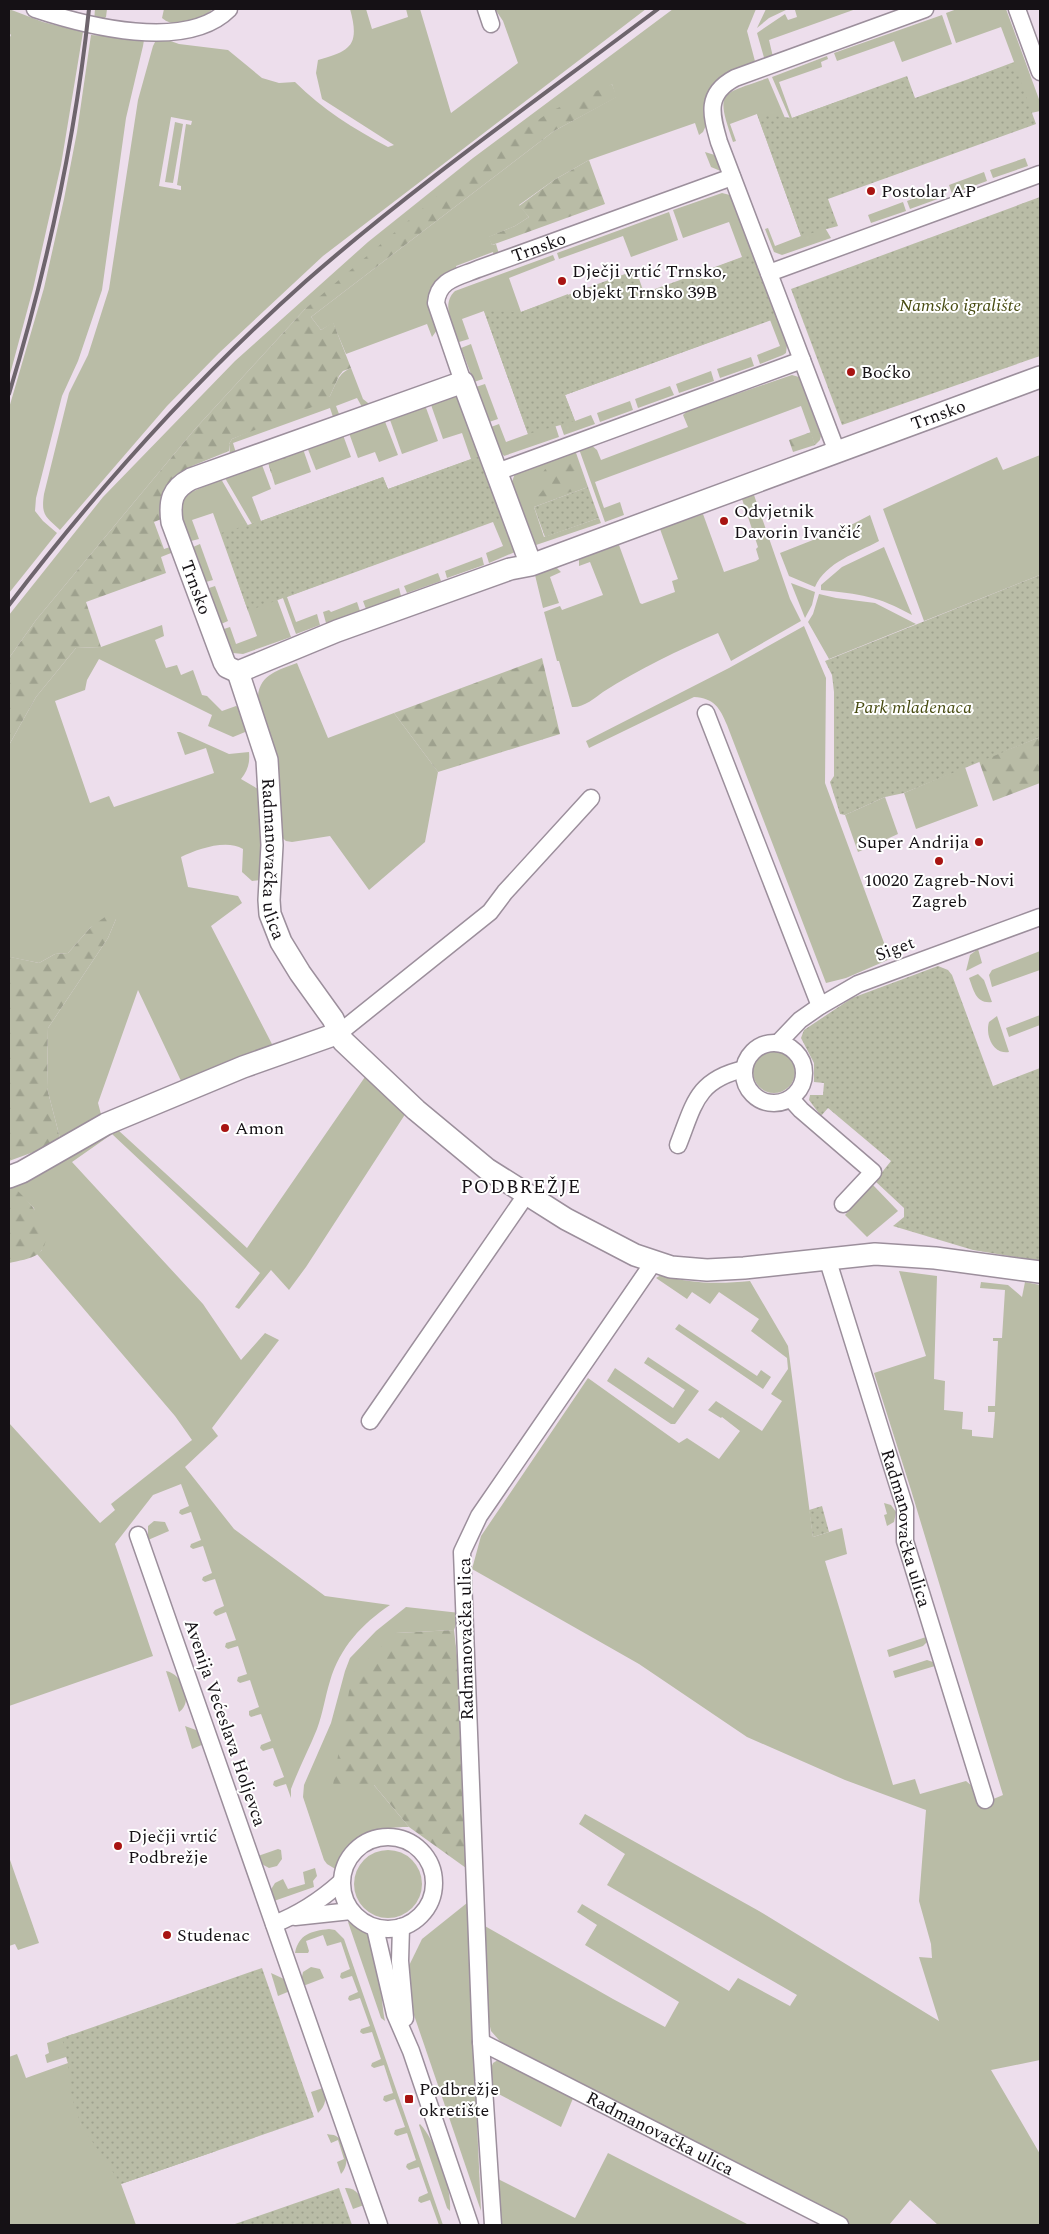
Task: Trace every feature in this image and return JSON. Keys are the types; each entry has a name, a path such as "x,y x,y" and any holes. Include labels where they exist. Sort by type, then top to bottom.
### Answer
{"street":[{"path":"34,9 71,21 93,25 174,32 205,26 229,9"},
{"path":"837,452 719,142 712,110 714,96 726,83 924,9"},
{"path":"1017,9 1040,72"},
{"path":"768,273 1040,174"},
{"name":"Trnsko","path":"531,565 439,315 437,292 443,284 732,177"},
{"path":"497,472 802,360"},
{"name":"Trnsko","path":"463,382 191,479 176,489 171,500 172,522 227,666 238,672 337,631 510,569 531,565 1040,377"},
{"name":"Radmanovačka ulica","path":"238,672 267,760 272,846 270,914 282,942 300,973 333,1019 343,1041 451,1141 487,1169 566,1219 635,1256 653,1263 678,1268 707,1270 875,1254 935,1258 1040,1272"},
{"path":"706,713 820,1006"},
{"path":"9,1177 22,1172 106,1124 243,1067 339,1033 490,912 504,892 591,798"},
{"name":"Siget","path":"778,1043 800,1020 858,984 1040,917"},
{"path":"768,1043 778,1043 796,1051 804,1069 804,1079 801,1088 791,1099 777,1104 758,1099 751,1092 746,1084 744,1069 750,1054 758,1047 768,1043"},
{"path":"678,1145 702,1089 726,1074 744,1069"},
{"path":"791,1099 801,1110 873,1172 843,1204"},
{"path":"370,1421 526,1195"},
{"name":"Radmanovačka ulica","path":"827,1258 905,1508 905,1541 985,1800"},
{"name":"Radmanovačka ulica","path":"493,2225 481,2042 462,1552 479,1516 653,1263"},
{"name":"Avenija Većeslava Holjevca","path":"138,1535 380,2225"},
{"path":"379,1837 395,1837 410,1842 422,1852 430,1865 434,1880 433,1896 426,1910 415,1921 400,1928 375,1928 362,1922 351,1911 344,1897 341,1882 344,1866 352,1853 364,1842 379,1837"},
{"path":"274,1924 290,1918 320,1900 341,1882"},
{"path":"290,1918 351,1911"},
{"path":"375,1928 395,2014 411,2051 470,2225"},
{"path":"400,1928 404,2011 411,2051"},
{"name":"Radmanovačka ulica","path":"481,2042 840,2225"}],"green space":[{"path":"9,9 43,22 83,32 61,165 33,289 9,378 9,39 11,35 9,33"},
{"path":"95,9 107,9 106,17 101,21 94,22"},
{"path":"164,9 213,9 202,17 188,23 174,24 162,18"},
{"path":"350,9 366,9 372,29 408,17 406,9 420,9 451,113 518,63 503,21 495,9 646,9 323,256 219,353 167,406 60,530 45,515 43,507 44,494 69,393 88,355 109,289 138,100 156,40 162,38 179,44 228,50 262,78 279,83 295,82 339,118 388,147 394,145 322,99 316,73 318,60 338,53 350,45 354,31","holes":["171,117 192,121 191,125 186,124 177,185 181,186 181,190 159,186"]},
{"path":"673,9 756,9 747,31 756,65 729,76 703,132 699,135 695,123 589,160 554,180 519,205 529,217 515,226 489,237 492,245 496,244 499,254 494,256 493,252 456,266 458,271 449,275 437,330 432,337 427,324 346,354 333,323 321,330 311,317 554,131 616,97 612,84 305,309 195,429 36,620 9,658 9,615 103,497 235,361 368,242 473,158"},
{"path":"766,9 788,9 769,18 757,28"},
{"path":"856,9 769,40 773,57 765,61 757,33 785,14 788,20 797,17 795,10"},
{"path":"957,9 1006,9 1040,102 1040,111 1031,113 969,79 1014,62 1001,27 956,43 946,13"},
{"path":"942,15 952,44 902,62 894,41 837,61 834,53"},
{"path":"91,35 140,38 144,40 126,118 102,290 78,361 62,396 36,498 35,511 57,533 9,593 9,408 44,288 64,199 77,132"},
{"path":"827,56 828,59 821,62 822,67 779,82 792,118 842,100 852,128 791,121 772,77"},
{"path":"1014,63 1036,124 828,199 838,226 801,236 757,114 792,118 907,76 915,98"},
{"path":"768,78 785,118 821,221 831,238 782,255 774,252 765,229 768,228 775,246 801,236 757,114 730,124 736,141 733,142 724,112 726,97 731,92"},
{"path":"612,84 617,97 554,131 311,317 321,330 333,322 351,368 343,371 330,396 317,405 232,439 229,444 229,451 192,466 193,470 164,518 154,522 164,549 173,546 176,551 161,557 166,573 86,602 101,647 76,648 36,697 9,745 9,658 36,620 195,429 305,309 471,167 551,111"},
{"path":"175,122 183,124 173,183 165,182"},
{"path":"705,152 718,156 723,172 711,167"},
{"path":"1025,158 1028,166 993,178 990,170"},
{"path":"589,160 605,204 492,245 488,237 515,226 529,217 519,206 554,180"},
{"path":"984,172 987,181 952,194 949,185"},
{"path":"943,188 946,196 910,209 907,201"},
{"path":"722,193 730,195 768,296 696,274 742,257 729,222 683,238 673,210"},
{"name":"Namsko igralište","path":"1040,197 1040,356 842,425 791,289"},
{"path":"903,202 906,211 871,223 868,215"},
{"path":"669,212 678,240 631,257 623,236 559,259 557,253"},
{"path":"752,254 777,318 565,395 575,421 528,434 484,311 521,312 636,270 644,293"},
{"path":"553,255 555,260 509,278 521,312 568,294 548,403 559,437 504,456 499,450 491,427 499,424 506,442 528,434 484,311 462,319 469,339 459,342 448,309 449,303 455,291"},
{"path":"771,300 787,345 786,353 783,355 760,364 757,355 780,346 770,320 565,395 575,421 591,415 595,424 564,435 556,412 559,382"},
{"path":"471,344 483,379 474,382 461,348"},
{"path":"751,357 754,366 720,378 717,369"},
{"path":"351,368 363,399 373,407 362,407 357,398 336,406 339,414 338,418 333,417 330,408 233,443 236,453 230,455 229,444 232,439 330,396 340,376"},
{"path":"711,371 714,381 679,393 676,384"},
{"path":"792,375 799,377 821,436 815,445 801,406 595,482 604,508 620,502 624,515 605,522 579,449 591,445 597,450 601,460 688,427 683,415 687,411"},
{"path":"485,384 498,419 489,422 476,387"},
{"path":"670,386 674,395 638,408 635,399"},
{"path":"456,393 486,462 256,531 225,478 262,465 271,489 252,497 261,521 383,477 388,489 471,459 462,433 443,439 430,402"},
{"path":"630,401 633,410 600,422 597,413"},
{"path":"425,405 438,441 402,454 389,417"},
{"path":"384,419 398,455 379,462 375,452 358,458 349,433"},
{"path":"811,432 815,445 793,452 789,440"},
{"path":"343,435 351,457 316,470 307,447"},
{"path":"303,449 311,472 275,485 268,462"},
{"path":"303,449 302,456 289,464 287,468 290,475 271,473 268,462"},
{"path":"575,450 588,487 534,507 544,537 599,518 601,523 536,545 512,482 515,473"},
{"path":"483,455 504,517 248,611 221,533 261,521 383,477 388,489"},
{"path":"1040,455 1040,575 924,621 883,509 997,457 1003,470"},
{"path":"566,462 574,464 577,470 560,477 561,486 576,484 580,489 537,502 534,501 543,490 542,478 545,470 553,465"},
{"path":"221,479 253,534 291,637 243,654 233,653 224,629 230,627 236,644 257,636 213,513 192,520 199,539 191,541 184,523 182,511 182,505 187,494"},
{"path":"588,487 599,518 545,537 534,507"},
{"path":"754,495 790,599 801,621 731,661 718,633 645,668 603,692 593,700 572,707 544,612 560,606 562,610 603,595 590,562 579,566 579,559 619,545 640,603 642,604 675,592 672,581 678,579 660,529 703,514 724,572 756,561 759,559 756,549 758,547 742,499"},
{"path":"499,503 515,552 489,563 486,553 503,546 493,522 287,597 296,622 317,614 320,625 296,634 280,590"},
{"path":"870,515 879,541 834,565 820,578 815,587 789,576 780,553 851,525"},
{"path":"200,544 213,580 206,582 193,547"},
{"path":"884,547 912,615 879,600 821,590 821,585 842,567"},
{"path":"482,557 484,565 447,578 445,571"},
{"path":"556,567 561,572 550,577 559,603 543,608 535,575"},
{"path":"438,573 441,581 407,593 404,586"},
{"name":"Park mladenaca","path":"1040,575 1040,737 904,793 885,797 845,815 840,814 830,782 834,776 834,692 832,675 825,661"},
{"path":"791,583 815,592 812,605 805,618"},
{"path":"215,586 228,621 221,624 209,588"},
{"path":"399,588 401,596 366,609 363,601"},
{"path":"819,594 875,603 916,624 829,659 808,622 813,614"},
{"path":"357,602 360,611 326,623 323,612 329,610 331,612"},
{"path":"162,625 164,636 155,640 166,668 177,665 181,675 193,670 202,695 207,696 222,711 236,706 244,710 250,730 233,737 208,726 212,715 99,659 87,680 85,690 55,701 90,803 109,796 114,807 214,773 206,748 185,755 177,732 229,754 249,752 248,766 241,779 258,789 262,798 261,880 252,881 242,872 243,849 236,846 212,846 181,857 188,887 238,896 242,903 211,926 273,1046 182,1083 138,990 98,1103 102,1118 61,1142 47,1088 48,1028 108,938 116,919 91,927 68,953 55,954 39,963 10,957 9,745 36,697 76,648 101,647"},
{"path":"804,626 826,678 825,783 890,959 846,978 826,983 727,725 719,709 707,699 694,697 589,748 586,741 729,668"},
{"path":"542,658 560,734 438,772 394,713"},
{"path":"297,663 328,738 394,713 438,772 425,842 369,890 330,836 292,842 286,841 279,835 276,764 258,696 262,683 266,678 277,671"},
{"path":"1040,737 1040,783 993,801 979,761"},
{"path":"965,767 978,806 916,829 904,793"},
{"path":"885,797 898,834 858,852 845,815"},
{"path":"109,914 116,919 108,938 48,1028 47,1088 61,1142 9,1161 9,955 39,963 55,954 68,953 91,927"},
{"path":"978,949 982,963 966,971 970,955"},
{"path":"1040,951 1040,970 992,987 989,975 992,970"},
{"path":"938,966 948,970 952,975 993,1086 1040,1068 1040,1261 973,1250 893,1226 904,1217 904,1208 875,1181 891,1161 828,1108 821,1116 809,1100 810,1095 823,1095 824,1083 814,1082 814,1063 801,1038 804,1030 852,998"},
{"path":"978,974 984,980 992,1002 982,1001 974,992 969,978"},
{"path":"1040,1015 1040,1025 1009,1037 1006,1028"},
{"path":"997,1016 1009,1052 999,1050 991,1043 989,1038 989,1022"},
{"path":"770,1051 778,1051 789,1057 795,1072 789,1087 778,1093 770,1093 759,1087 753,1076 753,1068 759,1057"},
{"path":"367,1074 407,1110 404,1116 306,1267 289,1290 271,1270 239,1309 235,1307 260,1273 112,1134 72,1162 203,1304 241,1360 265,1333 279,1340 212,1428 218,1436 185,1467 234,1529 325,1596 390,1605 361,1628 340,1657 330,1681 317,1729 291,1789 291,1798 286,1784 276,1787 273,1785 274,1781 284,1777 273,1748 263,1751 260,1748 261,1745 271,1741 261,1714 251,1717 249,1715 249,1711 259,1707 250,1680 240,1683 237,1681 238,1677 247,1674 238,1646 228,1649 225,1647 226,1643 236,1640 226,1612 216,1616 213,1613 224,1606 215,1579 205,1582 202,1580 203,1577 212,1573 203,1546 193,1549 190,1547 191,1544 201,1540 191,1512 182,1515 179,1513 180,1510 189,1506 181,1484 153,1495 115,1544 153,1656 9,1706 9,1423 100,1523 115,1510 111,1504 192,1440 175,1416 37,1254 42,1250 34,1208 10,1185 109,1130 118,1130 247,1248"},
{"path":"872,1184 898,1211 867,1237 845,1215"},
{"path":"9,1185 32,1206 44,1226 46,1237 44,1246 38,1254 28,1259 9,1263"},
{"path":"899,1271 937,1276 934,1379 945,1381 944,1410 963,1412 962,1429 972,1430 972,1436 993,1438 995,1412 988,1412 988,1406 995,1406 998,1341 993,1341 993,1338 1002,1338 1005,1290 980,1288 981,1282 1008,1285 1022,1297 1025,1282 1040,1285 1040,2060 991,2070 1040,2154 1040,2225 938,2225 910,2200 889,2225 847,2225 506,2048 491,2031 488,2018 483,1925 665,2027 679,2002 585,1945 597,1925 577,1912 582,1904 729,1991 738,1978 790,2006 797,1995 607,1885 625,1854 579,1824 585,1814 759,1911 939,2021 919,1957 932,1958 931,1944 919,1901 926,1810 845,1780 747,1737 639,1664 472,1569 481,1536 588,1378 679,1443 687,1438 719,1459 740,1431 722,1417 708,1410 716,1401 762,1431 782,1401 771,1394 788,1369 787,1358 751,1331 759,1319 719,1292 710,1304 692,1292 687,1299 656,1278 661,1275 683,1280 706,1282 750,1281 788,1346 813,1537 842,1528 847,1554 825,1561 893,1785 915,1779 920,1794 966,1781 972,1786 979,1805 1003,1795 874,1373 926,1356"},
{"path":"679,1324 757,1376 761,1370 771,1377 763,1389 675,1329"},
{"path":"648,1357 699,1391 675,1424 671,1424 607,1381 615,1368 673,1408 685,1390 644,1363"},
{"path":"884,1503 891,1505 896,1512 894,1522 887,1526 884,1515 887,1514"},
{"path":"822,1506 829,1532 813,1537 809,1510"},
{"path":"154,1521 165,1522 169,1531 148,1540 148,1526"},
{"path":"406,1607 460,1613 454,1630 396,1633 334,1785 373,1784 409,1827 374,1831 365,1835 350,1849 337,1870 324,1860 303,1797 304,1785 331,1723 350,1658 376,1631"},
{"path":"454,1630 467,1744 466,1868 409,1827 374,1785 333,1785 352,1674 396,1633"},
{"path":"926,1637 927,1642 923,1646 889,1657 887,1650"},
{"path":"927,1660 933,1662 935,1666 895,1678 893,1671"},
{"path":"166,1671 172,1673 182,1683 186,1695 186,1702 179,1712"},
{"path":"185,1726 196,1730 204,1744 192,1749"},
{"path":"278,1849 281,1850 282,1859 277,1866 269,1868 260,1863 258,1856"},
{"path":"381,1850 395,1850 407,1855 417,1865 422,1877 422,1891 417,1903 407,1913 395,1918 381,1918 369,1913 359,1903 354,1891 354,1877 359,1865 369,1855"},
{"path":"9,1857 39,1943 18,1950 15,1944 9,1946"},
{"path":"315,1868 317,1876 313,1881 314,1887 274,1901 270,1891 275,1883 283,1879 288,1889 305,1884 303,1872"},
{"path":"467,1903 481,2211 402,1980 422,1939"},
{"path":"348,1922 366,1933 374,1948 379,1968 385,2021 381,2018"},
{"path":"335,1930 344,1939 443,2225 439,2225 430,2200 421,2203 418,2201 419,2197 428,2193 419,2167 409,2170 406,2167 407,2164 416,2160 407,2133 397,2136 394,2134 395,2130 405,2127 395,2099 386,2102 383,2100 384,2096 393,2093 384,2065 374,2068 371,2066 372,2063 381,2059 372,2032 363,2034 360,2032 361,2029 370,2026 360,1998 350,2001 348,1999 349,1996 358,1992 352,1976 342,1979 340,1977 341,1973 350,1969 341,1942 327,1946 323,1935 306,1941 308,1953 295,1953 299,1942 311,1932"},
{"path":"311,1967 320,1969 324,1978 303,1986 301,1981 303,1972"},
{"path":"262,1968 314,2117 121,2184 81,2125 70,2092 68,2063 62,2038"},
{"path":"271,1973 284,1979 290,1991 278,1996"},
{"path":"73,2034 81,2125 216,2151 121,2184 136,2225 9,2225 9,2057 17,2054 26,2078 68,2063 66,2057 47,2063 45,2055 49,2053 47,2043"},
{"path":"498,2060 504,2060 574,2096 561,2127 491,2090 491,2068 493,2063"},
{"path":"323,2088 325,2101 318,2113 311,2092"},
{"path":"420,2124 432,2142 442,2165 450,2201 450,2211 447,2208"},
{"path":"327,2134 334,2135 340,2139 345,2149 347,2160 341,2174 337,2162 344,2159 338,2140 331,2143"},
{"path":"608,2153 749,2225 497,2225 492,2176 575,2218"},
{"path":"339,2188 352,2225 232,2225"},
{"path":"345,2188 355,2191 364,2205 353,2209"}],"railway":[{"path":"9,394 36,299 68,155 89,9"},
{"path":"9,605 113,477 187,396 265,318 348,245 435,175 658,9"}],"place":[{"name":"Postolar AP","path":"871,191"},
{"name":"Dječji vrtić Trnsko, objekt Trnsko 39B","path":"562,281"},
{"name":"Boćko","path":"851,372"},
{"name":"Odvjetnik Davorin Ivančić","path":"724,521"},
{"name":"Super Andrija","path":"979,842"},
{"name":"10020 Zagreb-Novi Zagreb","path":"939,861"},
{"name":"Amon","path":"225,1128"},
{"name":"Dječji vrtić Podbrežje","path":"118,1846"},
{"name":"Studenac","path":"167,1935"},
{"name":"Podbrežje okretište","path":"409,2099"}],"district":[{"name":"PODBREŽJE","path":"521,1187"}]}
